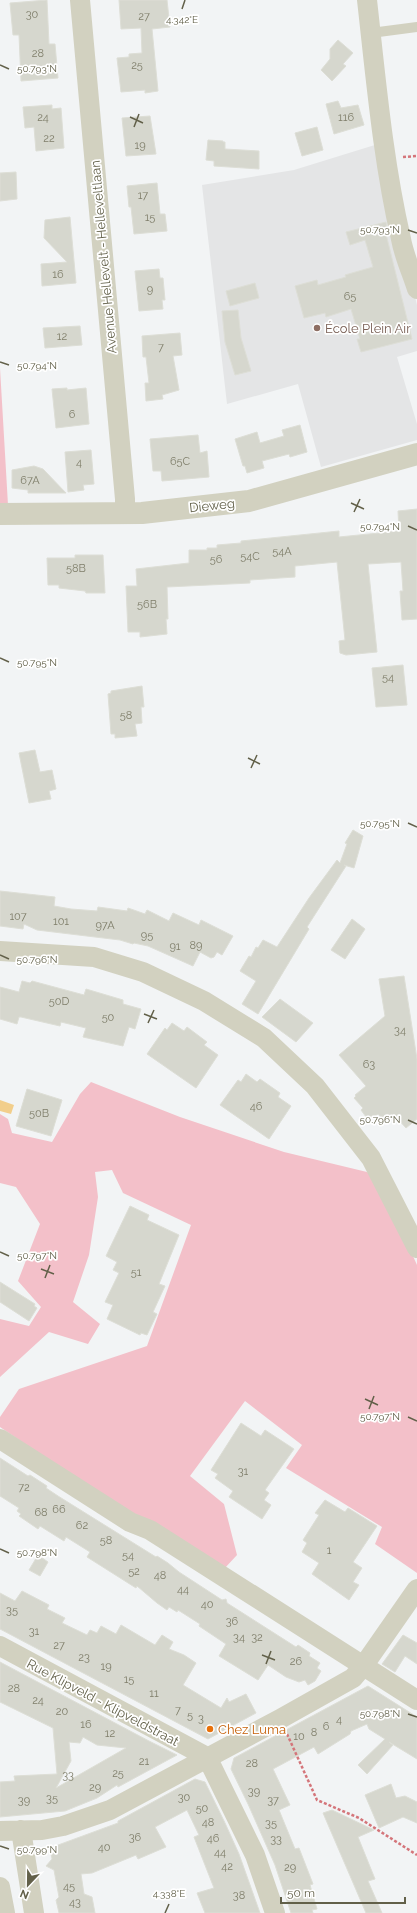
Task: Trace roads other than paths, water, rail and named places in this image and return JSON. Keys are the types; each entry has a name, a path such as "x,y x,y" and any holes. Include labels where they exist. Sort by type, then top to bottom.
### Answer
{"street":[{"name":"Avenue Hellevelt - Helleveltlaan","path":"80,0 125,499 125,514"},
{"path":"367,0 380,114 401,240 417,289"},
{"name":"Dieweg","path":"0,514 125,514 249,501 417,454"},
{"path":"0,951 94,957 143,972 204,1001 264,1038 315,1086 371,1158 417,1248"},
{"path":"0,1439 130,1522 150,1530 417,1700"},
{"path":"0,1831 42,1830 64,1826 110,1810 353,1678 364,1665 417,1589"},
{"name":"Rue Klipveld - Klipveldstraat","path":"0,1646 207,1757"},
{"path":"207,1757 255,1855 275,1913"},
{"path":"21,1830 34,1913"},
{"path":"0,1887 5,1913"}],"lane":[{"path":"371,33 417,27"}],"place":[{"name":"École Plein Air","path":"317,328"},
{"name":"Chez Luma","path":"210,1729"}]}
